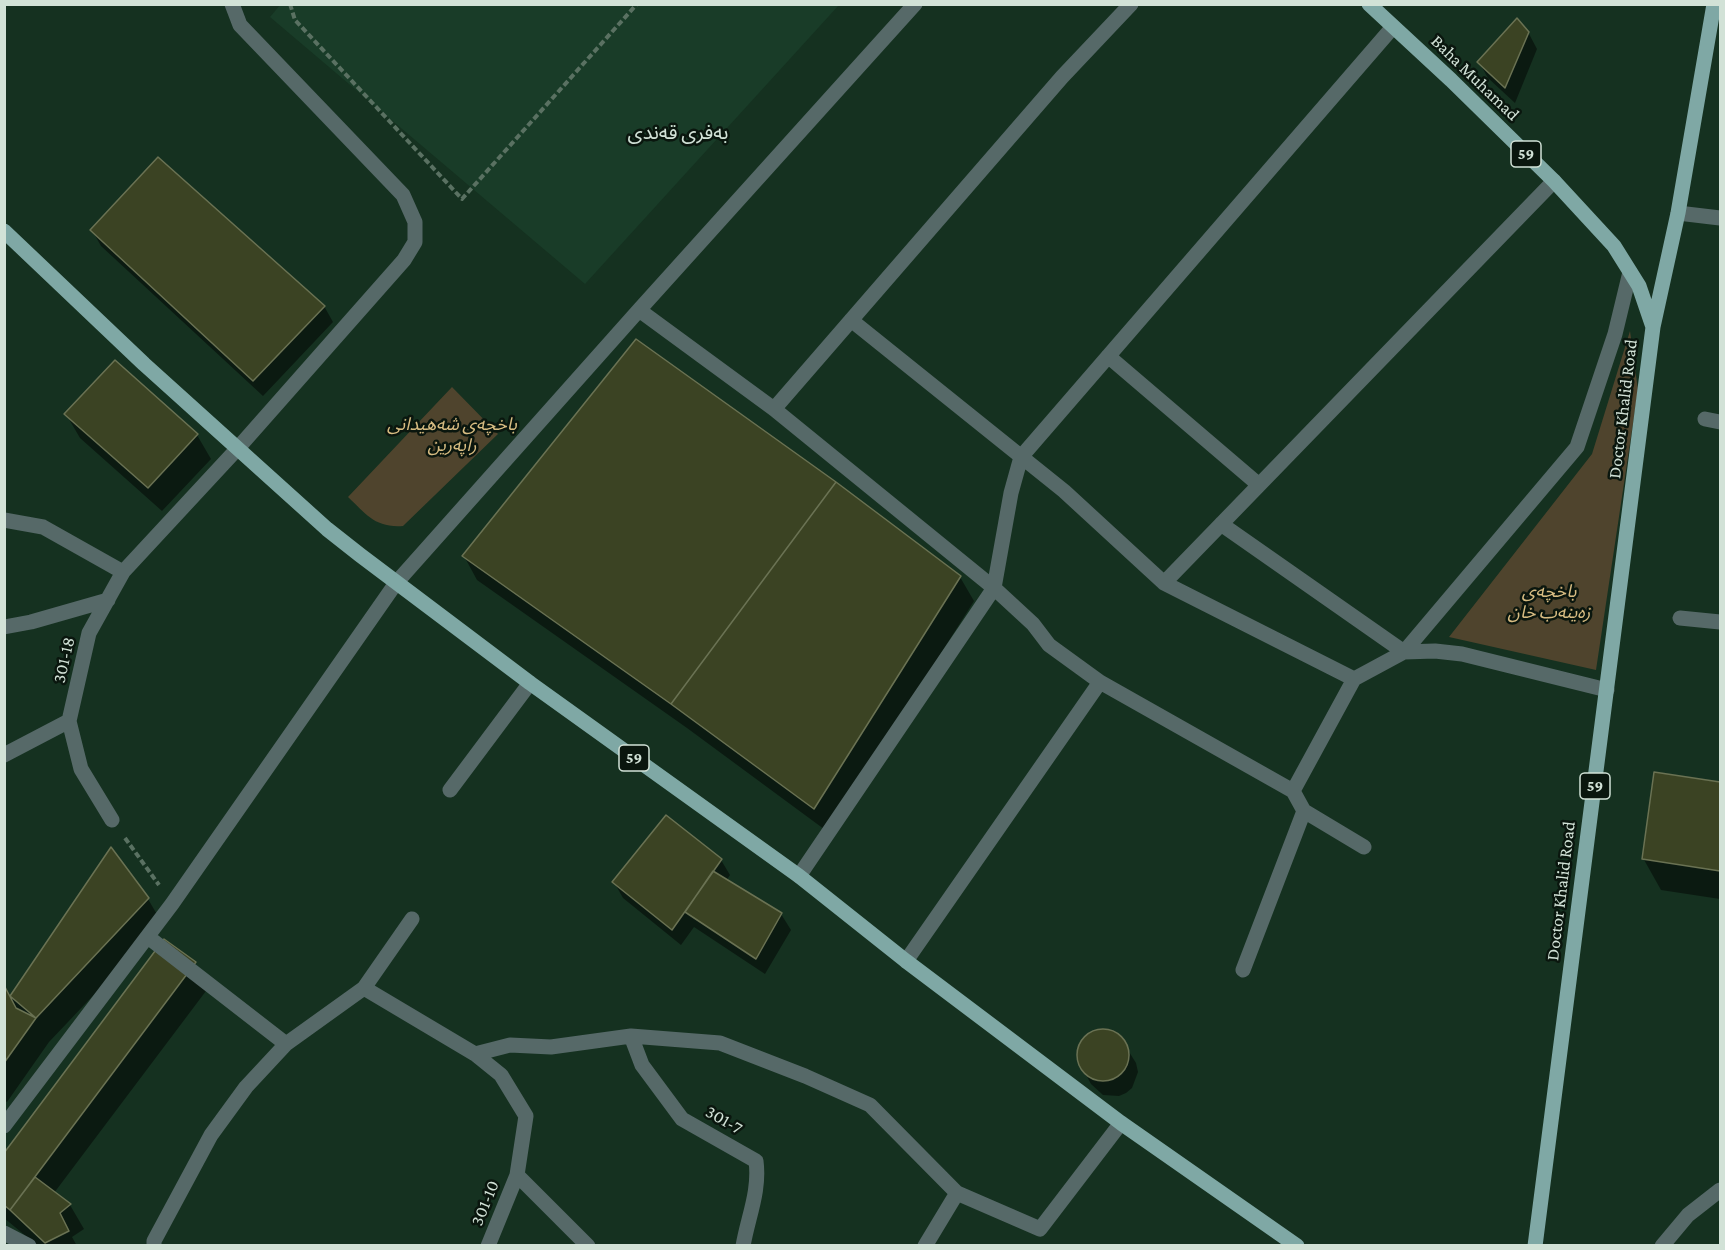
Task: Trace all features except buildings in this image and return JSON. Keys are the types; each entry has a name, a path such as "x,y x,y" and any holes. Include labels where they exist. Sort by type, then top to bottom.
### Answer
{"main road":[{"name":"Baha Muhamad","path":"1369,4 1554,181 1614,246 1639,286 1653,327"},
{"name":"Doctor Khalid Road","path":"1535,1245 1653,327 1678,213 1714,4"},
{"name":"59","path":"4,231 144,364 327,529 530,683 800,876 906,961 1121,1123 1297,1245"}],"street":[{"name":"301-18","path":"112,820 81,769 69,721 89,633 123,572 238,448 404,260 415,242 415,222 404,195 240,25 232,4"},
{"path":"4,1126 172,904 396,583 915,4"},
{"path":"774,409 1062,77 1131,4"},
{"path":"800,876 994,588 1011,493 1021,457 1393,27"},
{"path":"1164,583 1554,181"},
{"path":"1678,213 1720,218"},
{"path":"1293,790 1354,680 1404,652 1578,447 1615,334 1630,272"},
{"path":"639,310 774,409 994,588 1033,624 1049,645 1100,682 1293,790 1304,811 1364,847"},
{"path":"851,320 1064,492 1164,583 1354,680"},
{"path":"1108,356 1259,485"},
{"path":"4,520 43,527 123,572"},
{"path":"1221,524 1404,652 1435,651 1462,654 1607,690"},
{"path":"4,627 31,622 108,600"},
{"path":"1680,618 1720,622"},
{"path":"906,961 1100,682"},
{"path":"450,790 530,683"},
{"path":"4,755 69,721"},
{"path":"1242,970 1304,811"},
{"path":"153,1245 211,1135 246,1087 286,1044 364,988 412,920"},
{"path":"148,936 286,1044"},
{"name":"301-10","path":"364,988 475,1054 501,1075 526,1116 517,1175 488,1245"},
{"path":"475,1054 510,1045 551,1047 631,1036 720,1043 805,1076 870,1105 957,1193 1040,1229 1121,1123"},
{"name":"301-7","path":"631,1036 642,1065 682,1119 756,1161 758,1177 755,1199 743,1245"},
{"path":"517,1175 588,1245"},
{"path":"1662,1245 1688,1215 1720,1190"},
{"path":"925,1245 957,1193"},
{"path":"4,1233 29,1245"}],"path":[{"path":"290,4 295,20 462,199 637,4"},
{"path":"112,820 172,904"}],"shaded area":[{"path":"281,4 839,5 585,284 270,17"}],"green space":[{"name":"باخچه‌ی زه‌ینه‌ب خان","path":"1630,331 1638,390 1596,670 1449,637 1592,454"},
{"name":"باخچه‌ی شه‌هیدانی راپه‌رین","path":"452,387 498,434 403,526 385,525 372,519 348,497"}],"district":[{"name":"بەفری قەندی","path":"678,133"}]}
